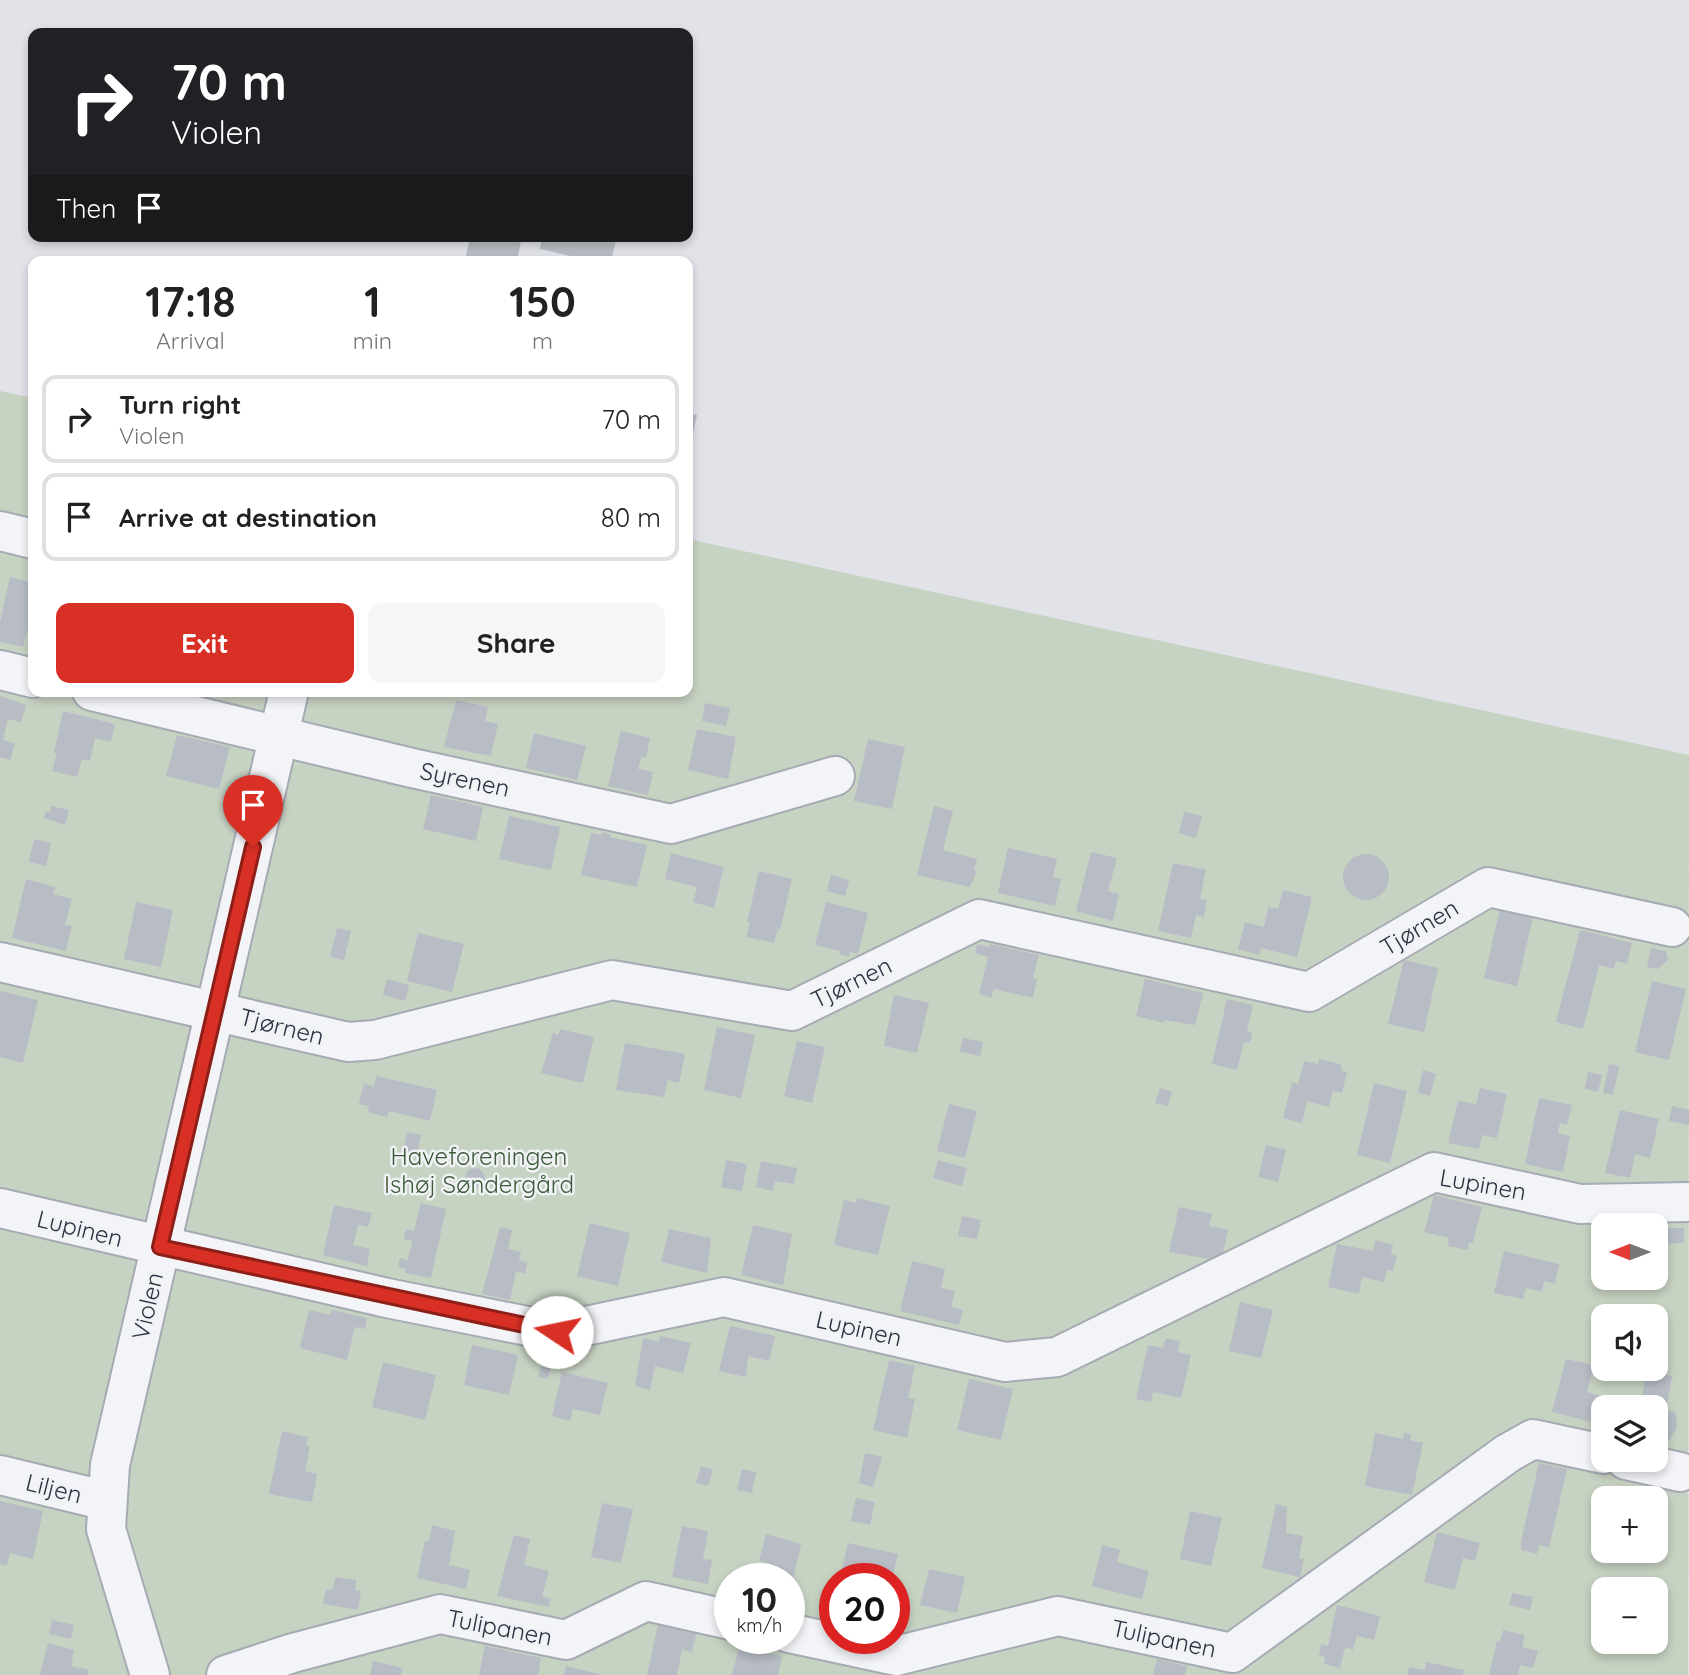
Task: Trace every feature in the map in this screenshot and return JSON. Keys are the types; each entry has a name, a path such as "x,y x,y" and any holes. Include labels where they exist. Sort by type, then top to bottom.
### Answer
{"lane":[{"path":"0,531 28,538"},
{"path":"0,670 28,677"},
{"name":"Syrenen","path":"117,697 671,824 835,776"},
{"name":"Violen","path":"150,1675 106,1529 110,1465 288,697"},
{"name":"Tjørnen","path":"0,962 348,1042 375,1040 612,980 792,1011 979,919 1309,992 1488,887 1672,926"},
{"name":"Lupinen","path":"0,1208 160,1247 557,1332 723,1297 1005,1362 1057,1357 1434,1172 1580,1204 1689,1202"},
{"name":"Tulipanen","path":"805,1636 897,1656 1058,1616 1232,1653 1508,1453 1533,1439 1591,1451"},
{"path":"1668,1469 1680,1472"},
{"name":"Liljen","path":"0,1475 107,1501"},
{"name":"Tulipanen","path":"226,1675 293,1653 440,1614 566,1640 646,1601 714,1616"}],"green space":[{"name":"Haveforeningen Ishøj Søndergård","path":"0,391 28,397 28,697 693,697 693,540 1689,755 1688,1675 0,1675"}],"building":[{"path":"469,242 521,242 518,256 466,256"},
{"path":"541,242 616,242 612,256 570,256 540,249"},
{"path":"693,414 697,415 693,434"},
{"path":"10,577 28,582 28,628 23,647 0,642 0,622"},
{"path":"0,696 26,705 21,722 8,719 3,740 15,743 10,760 0,757"},
{"path":"456,700 488,707 485,721 498,724 491,756 444,747"},
{"path":"705,703 730,708 726,726 702,721"},
{"path":"63,711 115,724 111,742 95,738 90,761 82,759 77,777 52,771"},
{"path":"697,729 736,737 728,779 688,770"},
{"path":"621,731 650,738 646,758 641,757 638,769 653,772 648,795 608,786"},
{"path":"534,733 586,746 577,780 526,768"},
{"path":"177,735 230,747 219,789 166,776"},
{"path":"868,739 905,747 892,809 854,801"},
{"path":"431,795 483,807 476,841 423,829"},
{"path":"51,806 69,810 65,825 44,818 46,811 50,812"},
{"path":"934,806 953,811 943,850 977,859 974,870 977,871 970,887 917,875"},
{"path":"1184,812 1202,816 1196,838 1179,833"},
{"path":"509,816 560,827 551,870 499,859"},
{"path":"602,832 610,834 610,837 647,845 637,887 581,875 591,833 602,835"},
{"path":"34,839 51,843 46,866 29,862"},
{"path":"1008,848 1057,859 1053,877 1061,879 1055,906 998,893"},
{"path":"1091,852 1117,858 1108,891 1119,894 1113,921 1076,911"},
{"path":"671,853 724,867 714,908 693,902 697,887 665,879"},
{"path":"1366,854 1383,860 1389,877 1383,894 1366,900 1349,894 1343,877 1349,860"},
{"path":"1173,863 1206,870 1200,899 1207,900 1204,917 1196,915 1191,938 1158,931"},
{"path":"759,871 792,879 780,930 778,929 774,943 746,937"},
{"path":"831,875 849,880 845,896 827,891"},
{"path":"26,879 55,887 53,894 72,899 65,925 72,926 66,951 12,938"},
{"path":"1283,890 1312,897 1297,957 1261,948 1259,955 1238,949 1245,922 1264,927 1268,907 1278,909"},
{"path":"136,902 173,910 161,967 124,959"},
{"path":"826,902 868,913 858,954 850,952 849,957 839,954 840,951 815,945"},
{"path":"1500,909 1533,917 1517,986 1484,978"},
{"path":"337,928 351,931 344,960 330,957"},
{"path":"1580,930 1632,943 1627,964 1616,961 1614,969 1599,965 1583,1029 1556,1022"},
{"path":"418,933 464,944 452,992 407,981"},
{"path":"977,944 990,947 990,944 1039,955 1033,978 1037,979 1033,998 994,989 991,998 979,994 988,957 975,953"},
{"path":"1651,948 1666,951 1668,960 1658,969 1647,967"},
{"path":"1404,960 1438,968 1424,1032 1388,1024"},
{"path":"387,979 409,985 405,1001 383,995"},
{"path":"1145,979 1203,993 1195,1025 1164,1020 1164,1023 1136,1016"},
{"path":"1652,981 1686,989 1669,1060 1635,1052"},
{"path":"0,991 38,1000 23,1063 0,1057"},
{"path":"894,995 929,1003 917,1053 884,1046"},
{"path":"1227,999 1253,1005 1247,1031 1252,1033 1250,1043 1244,1042 1237,1070 1212,1064"},
{"path":"717,1027 755,1035 741,1098 704,1090"},
{"path":"560,1029 594,1037 583,1083 541,1073 553,1033 558,1035"},
{"path":"963,1038 983,1042 980,1056 960,1052"},
{"path":"797,1041 825,1047 812,1103 784,1096"},
{"path":"625,1043 685,1054 679,1083 668,1080 664,1097 616,1090"},
{"path":"1319,1059 1340,1064 1342,1071 1347,1072 1342,1093 1333,1091 1329,1107 1307,1101 1302,1123 1283,1118 1292,1082 1298,1084 1304,1061 1318,1064"},
{"path":"1609,1064 1619,1066 1613,1095 1603,1093"},
{"path":"1423,1070 1436,1074 1430,1096 1418,1093"},
{"path":"1588,1072 1602,1075 1598,1092 1585,1089"},
{"path":"376,1076 437,1090 430,1121 389,1111 387,1117 368,1112 369,1106 359,1104 364,1084 374,1086"},
{"path":"1374,1083 1407,1091 1390,1163 1357,1155"},
{"path":"1160,1088 1172,1092 1168,1106 1155,1103"},
{"path":"1480,1088 1507,1094 1497,1138 1482,1135 1479,1149 1448,1143 1458,1101 1476,1104"},
{"path":"1539,1098 1572,1105 1567,1125 1560,1123 1558,1133 1570,1136 1563,1172 1525,1164"},
{"path":"949,1104 977,1111 965,1158 937,1151"},
{"path":"1672,1106 1689,1110 1689,1125 1669,1121"},
{"path":"1620,1110 1659,1119 1650,1158 1635,1154 1630,1178 1605,1173"},
{"path":"407,1132 421,1135 417,1153 403,1150"},
{"path":"1266,1145 1286,1150 1278,1182 1258,1177"},
{"path":"726,1160 747,1164 742,1191 721,1187"},
{"path":"938,1160 967,1168 962,1186 933,1178"},
{"path":"761,1161 797,1168 794,1184 775,1181 773,1191 756,1187"},
{"path":"475,1168 482,1171 485,1178 482,1185 475,1188 468,1185 465,1178 468,1171"},
{"path":"1434,1195 1482,1207 1473,1243 1469,1242 1468,1250 1448,1246 1449,1238 1424,1232"},
{"path":"857,1198 890,1206 878,1255 834,1245 844,1200 856,1203"},
{"path":"421,1203 446,1209 431,1278 405,1273 406,1269 398,1267 400,1258 408,1260 412,1241 404,1239 406,1229 414,1231"},
{"path":"334,1205 372,1213 368,1227 358,1225 353,1245 370,1249 367,1266 323,1255"},
{"path":"1179,1207 1212,1214 1209,1226 1228,1230 1221,1261 1169,1252"},
{"path":"962,1216 981,1220 977,1239 958,1236"},
{"path":"590,1223 630,1233 618,1286 577,1276"},
{"path":"753,1225 792,1234 783,1285 741,1275"},
{"path":"500,1227 512,1230 508,1249 521,1252 519,1260 527,1263 525,1274 516,1271 510,1300 482,1294"},
{"path":"1668,1228 1684,1228 1684,1243 1668,1244"},
{"path":"669,1229 711,1238 707,1273 661,1262"},
{"path":"1375,1240 1393,1245 1391,1254 1397,1256 1393,1271 1387,1270 1384,1282 1362,1277 1359,1294 1328,1287 1337,1244 1373,1251"},
{"path":"1504,1251 1559,1264 1555,1284 1544,1281 1542,1292 1526,1288 1523,1299 1494,1293"},
{"path":"912,1261 945,1269 941,1288 955,1291 951,1307 963,1310 959,1325 900,1311"},
{"path":"1240,1302 1273,1310 1261,1358 1229,1351"},
{"path":"309,1310 330,1315 332,1310 367,1318 365,1329 355,1327 347,1360 300,1348"},
{"path":"730,1326 775,1336 769,1361 748,1356 746,1377 719,1371"},
{"path":"660,1336 691,1343 683,1373 655,1366 650,1390 635,1386 643,1338 659,1342"},
{"path":"1166,1338 1180,1341 1178,1352 1191,1355 1181,1398 1153,1392 1151,1402 1136,1399 1148,1345 1163,1348"},
{"path":"472,1345 518,1355 509,1395 464,1385"},
{"path":"546,1348 560,1352 557,1368 551,1366 548,1379 538,1377"},
{"path":"1566,1359 1591,1364 1587,1392 1598,1395 1591,1395 1591,1422 1552,1412"},
{"path":"889,1360 915,1366 908,1398 915,1399 907,1438 873,1430"},
{"path":"383,1362 436,1375 425,1420 372,1407"},
{"path":"562,1372 608,1383 600,1415 573,1409 570,1421 552,1416"},
{"path":"1668,1375 1672,1376 1668,1399 1668,1395 1642,1395 1645,1381 1668,1381"},
{"path":"969,1379 1013,1389 1001,1440 957,1430"},
{"path":"1668,1411 1676,1413 1677,1428 1669,1441"},
{"path":"282,1431 308,1437 306,1446 310,1446 305,1471 317,1474 312,1502 269,1494"},
{"path":"1375,1433 1403,1439 1404,1433 1411,1434 1410,1440 1423,1443 1412,1495 1365,1486"},
{"path":"865,1453 882,1457 873,1487 859,1483"},
{"path":"1539,1463 1567,1469 1549,1548 1539,1545 1537,1554 1521,1550 1521,1541"},
{"path":"701,1466 713,1470 708,1486 696,1483"},
{"path":"742,1469 756,1472 752,1493 737,1490"},
{"path":"856,1498 875,1502 870,1525 851,1521"},
{"path":"0,1501 43,1511 33,1559 10,1553 7,1566 0,1564"},
{"path":"602,1503 633,1509 621,1563 591,1557"},
{"path":"1276,1504 1287,1507 1286,1533 1303,1536 1299,1558 1304,1559 1300,1577 1262,1568"},
{"path":"1190,1511 1222,1518 1211,1566 1180,1559"},
{"path":"432,1525 455,1531 449,1565 470,1570 466,1589 417,1578 425,1541 429,1541"},
{"path":"682,1526 708,1531 703,1559 712,1560 708,1584 672,1577"},
{"path":"1437,1532 1480,1543 1475,1561 1463,1558 1455,1590 1424,1582"},
{"path":"766,1534 801,1544 797,1563 759,1561"},
{"path":"514,1535 530,1539 524,1565 549,1571 542,1596 551,1599 549,1607 497,1596"},
{"path":"848,1543 898,1554 896,1563 843,1563"},
{"path":"1102,1545 1120,1550 1117,1562 1149,1571 1142,1599 1092,1586"},
{"path":"929,1569 965,1577 957,1613 920,1605"},
{"path":"336,1577 356,1580 355,1590 361,1591 358,1610 323,1604 326,1589 332,1590"},
{"path":"1512,1593 1533,1597 1530,1610 1509,1605"},
{"path":"1337,1605 1380,1616 1374,1640 1357,1636 1353,1650 1345,1647 1340,1668 1324,1664 1325,1657 1319,1656 1321,1644 1328,1646"},
{"path":"52,1620 74,1625 71,1639 49,1634"},
{"path":"658,1625 696,1634 692,1652 682,1650 677,1675 647,1675"},
{"path":"1503,1630 1525,1635 1522,1647 1538,1651 1533,1668 1520,1665 1518,1675 1489,1675 1497,1641 1500,1642"},
{"path":"48,1643 74,1650 71,1666 89,1670 88,1675 40,1675"},
{"path":"485,1646 541,1658 538,1675 479,1675"},
{"path":"737,1654 782,1656 778,1675 732,1675"},
{"path":"1157,1659 1187,1666 1185,1675 1153,1675"},
{"path":"373,1661 403,1668 401,1675 370,1675"},
{"path":"1426,1662 1464,1670 1463,1675 1408,1675 1409,1667 1425,1670"},
{"path":"566,1666 599,1674 599,1675 564,1675"}],"route":[{"path":"253,847 160,1247 387,1298 557,1332"}]}
